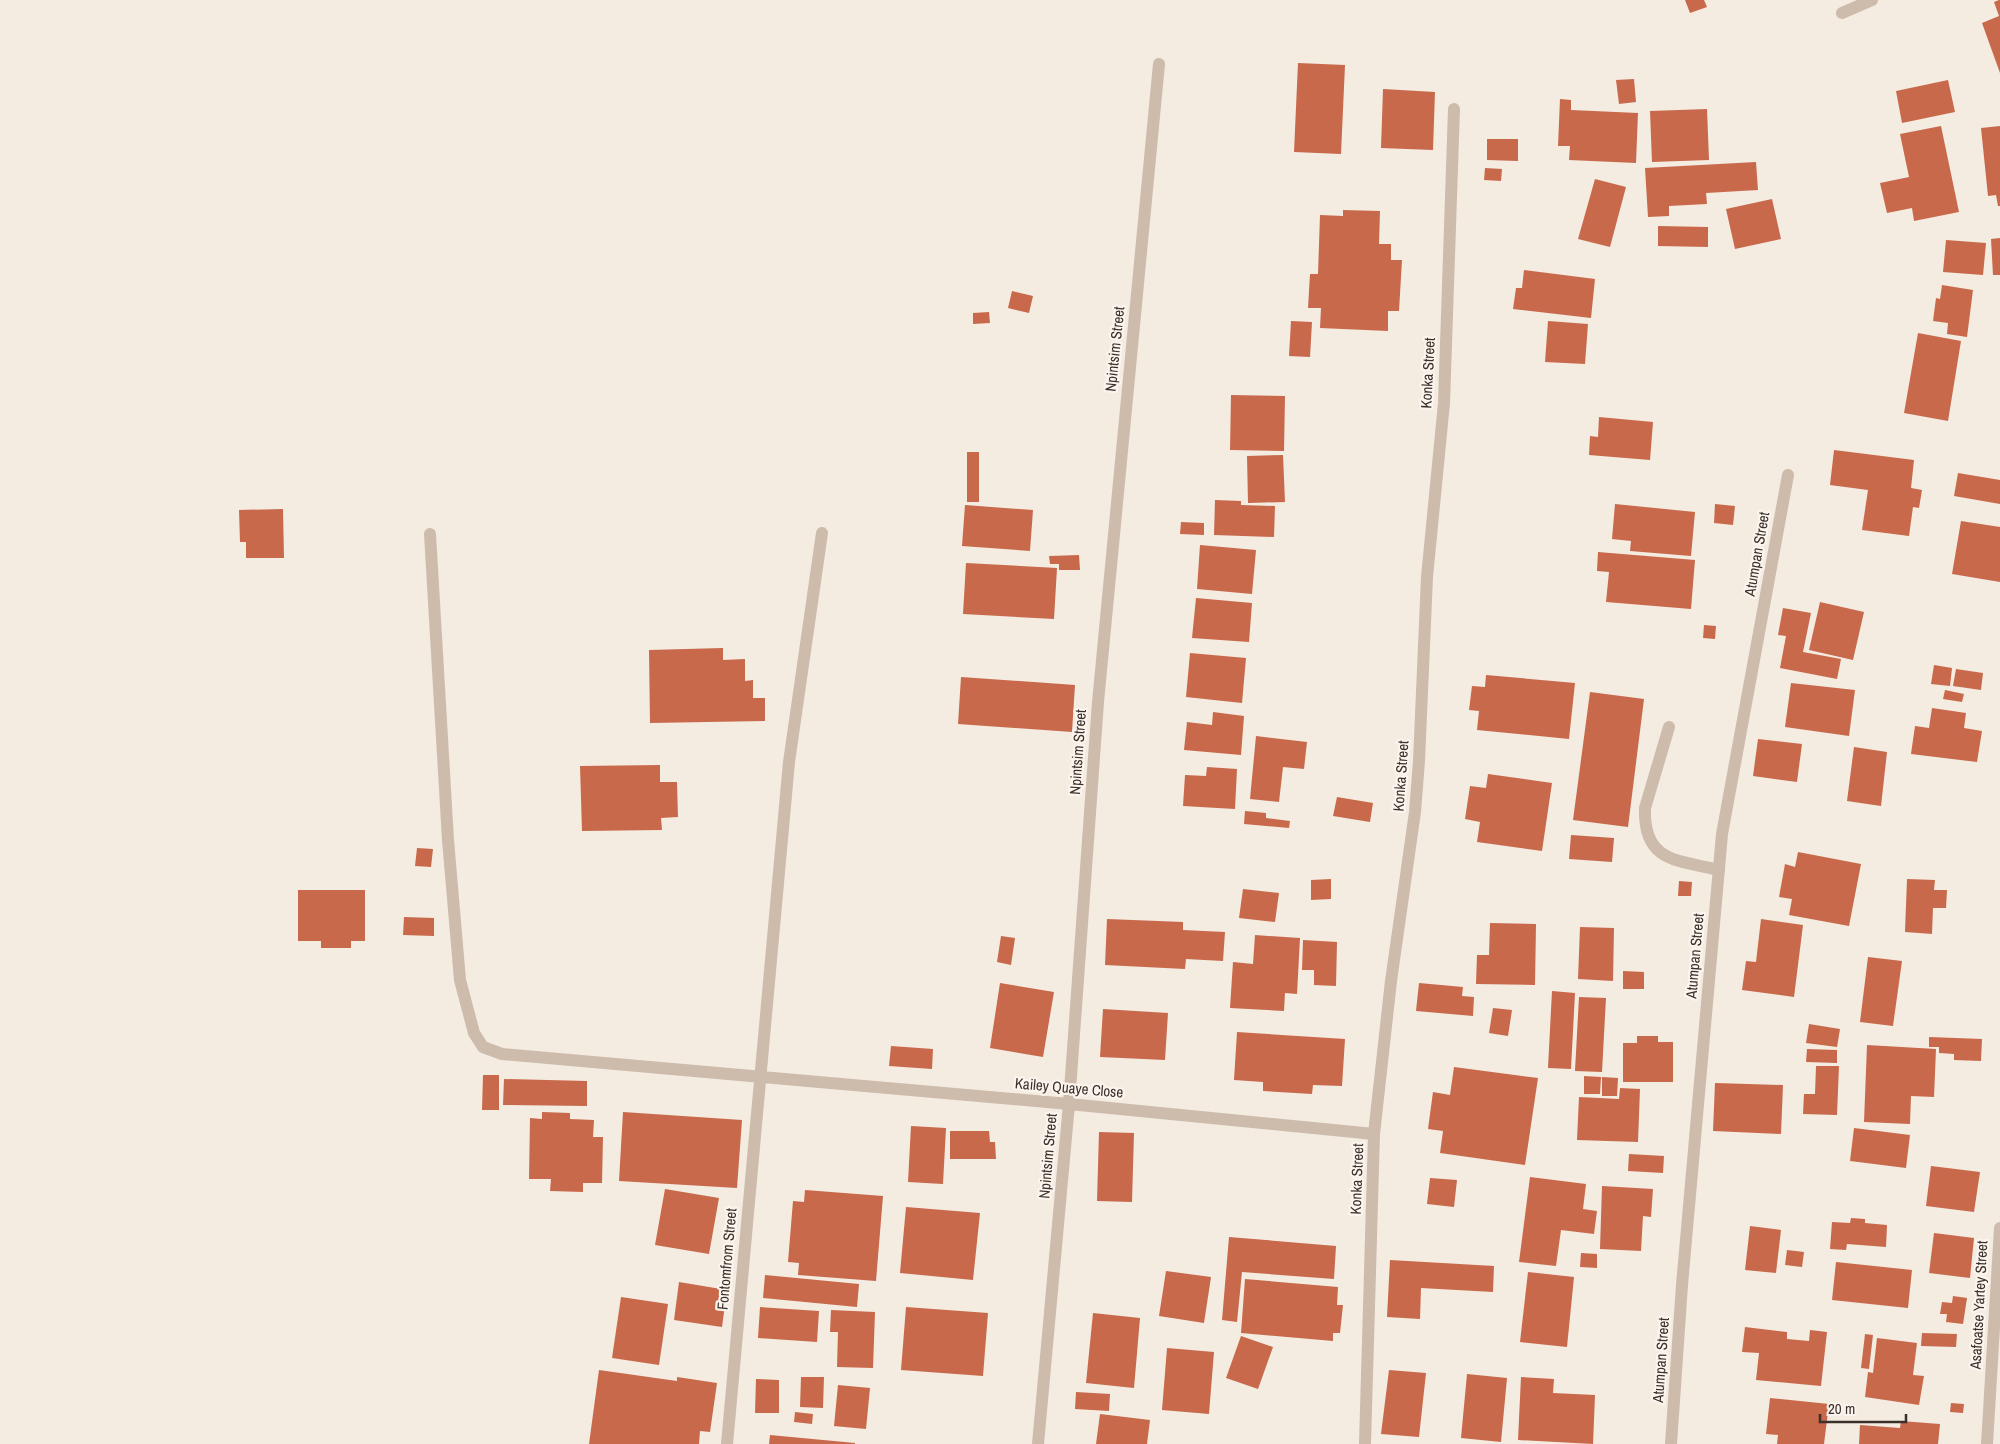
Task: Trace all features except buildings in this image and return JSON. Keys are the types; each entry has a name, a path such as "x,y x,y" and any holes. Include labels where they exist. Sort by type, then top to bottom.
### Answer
{"street":[{"path":"1842,13 1872,0"},
{"name":"Npintsim Street","path":"1038,1444 1069,1104 1098,702 1160,64"},
{"name":"Konka Street","path":"1365,1444 1374,1134 1390,981 1415,812 1427,577 1444,403 1454,110"},
{"name":"Atumpan Street","path":"1671,1444 1682,1285 1725,818 1788,475"},
{"name":"Fontomfrom Street","path":"727,1444 788,762 822,532"},
{"name":"Kailey Quaye Close","path":"430,534 448,840 460,980 474,1033 483,1047 502,1054 1069,1104 1374,1134"},
{"path":"1669,727 1645,808 1644,822 1648,836 1659,854 1675,860 1719,870"},
{"name":"Asafoatse Yartey Street","path":"1988,1444 1996,1355 2000,1228"}]}
